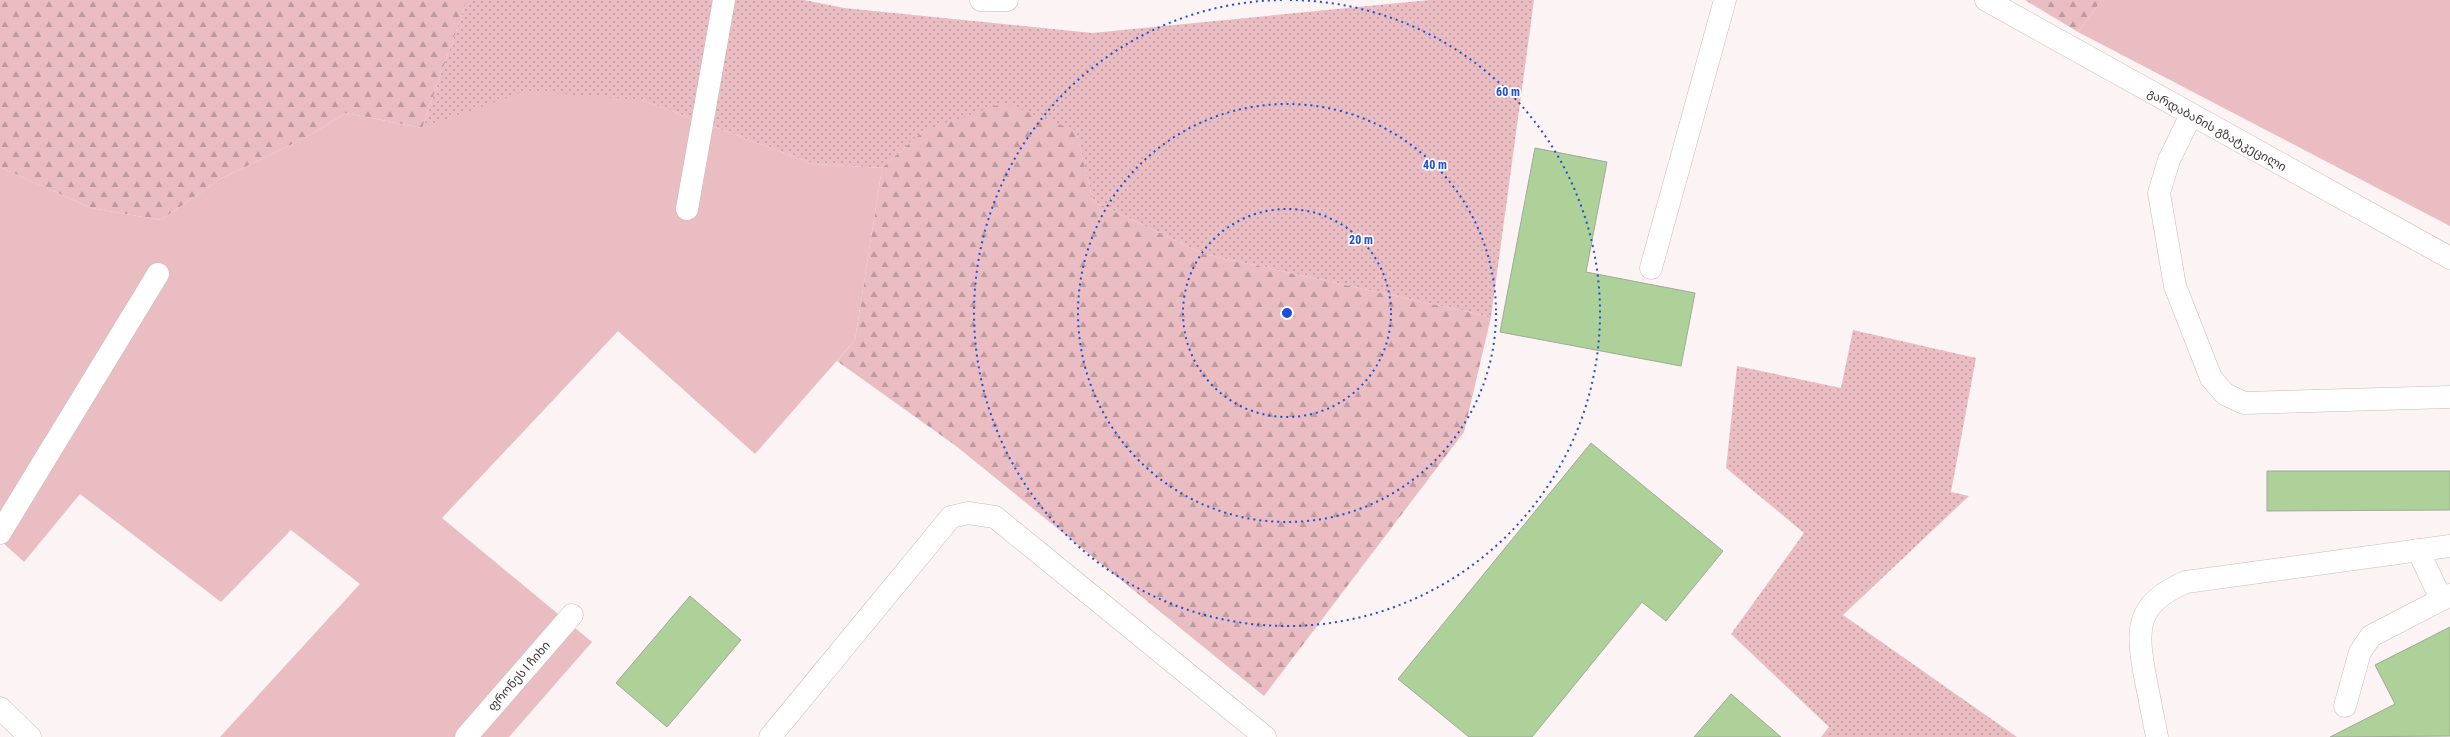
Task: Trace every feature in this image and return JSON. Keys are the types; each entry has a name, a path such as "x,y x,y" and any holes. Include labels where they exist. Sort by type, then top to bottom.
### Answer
{"main road":[{"path":"687,209 724,0"},
{"path":"981,0 1006,0"},
{"path":"1651,268 1725,0"},
{"name":"გარდაბანის გზატკეცილი","path":"1986,0 2450,258"},
{"path":"2191,115 2169,160 2159,193 2175,286 2212,378 2225,394 2244,403 2450,398"},
{"path":"0,533 158,274"},
{"path":"770,737 952,517 968,513 995,517 1265,737"},
{"path":"2157,737 2139,644 2140,626 2152,603 2165,591 2186,582 2450,546"},
{"path":"2345,706 2360,652 2371,636 2445,597 2418,550"},
{"name":"ფრონეს I ჩიხი","path":"466,737 572,615"},
{"path":"0,708 30,737"}],"green space":[{"path":"0,0 467,0 422,128 346,113 305,138 220,179 161,220 91,208 0,167"},
{"path":"467,0 804,0 844,8 1092,33 1430,0 1534,0 1491,317 1204,254 1093,201 1076,132 923,131 882,168 814,164 642,100 422,128"},
{"path":"2025,0 2102,0 2078,32"},
{"path":"2102,0 2450,0 2450,226 2078,32"},
{"path":"526,91 642,100 814,164 882,168 855,340 755,454 618,331 442,518 592,642 509,737 220,737 360,584 291,530 221,602 80,494 24,562 0,540 0,167 91,208 161,220 220,179 305,138 346,113 422,128"},
{"path":"1004,103 1076,131 1093,201 1204,254 1491,317 1464,432 1264,696 956,446 837,361 855,340 882,168 923,131"},
{"path":"1853,330 1976,358 1951,492 1969,496 1843,615 2017,737 1821,737 1829,727 1731,634 1804,533 1726,468 1737,366 1841,388"}],"building":[{"path":"1535,148 1607,162 1586,272 1695,293 1681,366 1500,332"},
{"path":"1591,443 1723,551 1666,621 1642,602 1532,737 1469,737 1398,679"},
{"path":"2267,471 2450,471 2450,510 2267,511"},
{"path":"690,596 741,640 667,727 616,683"},
{"path":"2450,627 2450,736 2330,737 2395,704 2375,665"},
{"path":"1731,694 1781,737 1694,737"}]}
